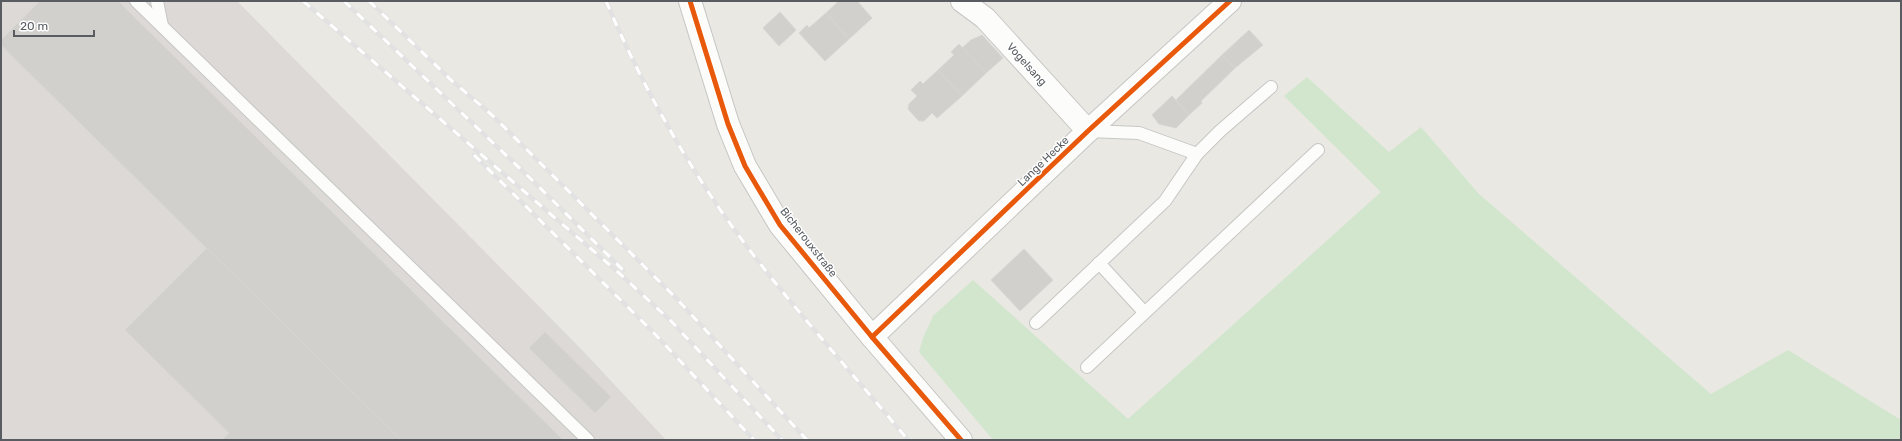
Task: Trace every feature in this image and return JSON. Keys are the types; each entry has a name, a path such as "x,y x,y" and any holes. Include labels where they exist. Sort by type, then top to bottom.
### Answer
{"street":[{"name":"Bicherouxstraße","path":"690,1 728,124 745,166 780,224 872,337 961,440"},
{"name":"Vogelsang","path":"962,1 985,18 1088,132"},
{"name":"Lange Hecke","path":"872,337 1088,132 1230,1"}],"lane":[{"path":"136,1 588,440"},
{"path":"157,1 162,26"},
{"path":"1036,323 1165,201 1197,154 1220,131 1271,87"},
{"path":"1088,132 1139,133 1197,154"},
{"path":"1087,368 1144,312 1318,150"},
{"path":"1100,263 1144,312"}],"shaded area":[{"path":"1,1 237,1 585,353 666,440 1,440"}],"green space":[{"path":"1307,77 1389,152 1421,127 1479,194 1711,394 1788,350 1901,420 1901,440 993,440 919,352 923,338 933,316 973,280 1128,419 1381,192 1284,96"}],"building":[{"path":"40,1 118,1 563,440 401,440 1,45 1,40"},
{"path":"839,1 857,1 872,18 849,39 826,13"},
{"path":"780,12 796,30 779,46 763,28"},
{"path":"826,13 849,39 825,61 799,33 807,25 809,28"},
{"path":"1249,30 1263,45 1235,68 1222,55"},
{"path":"982,35 1003,58 986,73 962,48 971,40"},
{"path":"959,44 986,73 962,96 938,70 954,55 951,52"},
{"path":"1222,55 1235,68 1201,101 1202,103 1189,115 1176,100"},
{"path":"938,70 962,96 937,118 932,113 924,121 919,121 908,109 909,104 917,96 911,90 920,81 923,84"},
{"path":"1172,96 1189,115 1176,128 1159,124 1152,115"},
{"path":"207,248 401,440 222,440 229,433 125,330"},
{"path":"1024,249 1053,280 1020,311 991,280"},
{"path":"545,332 611,397 595,413 529,348"}],"railway":[{"path":"303,1 619,273 671,321 782,440"},
{"path":"344,1 531,179 623,270"},
{"path":"369,1 451,80 492,115 676,298 807,440"},
{"path":"606,1 630,55 657,107 702,183 719,208 787,297 908,440"},
{"path":"474,155 653,332 754,440"}],"cycle path":[{"path":"690,1 728,124 745,166 780,225 872,337 961,440"},
{"path":"872,337 1088,131 1230,1"}]}
